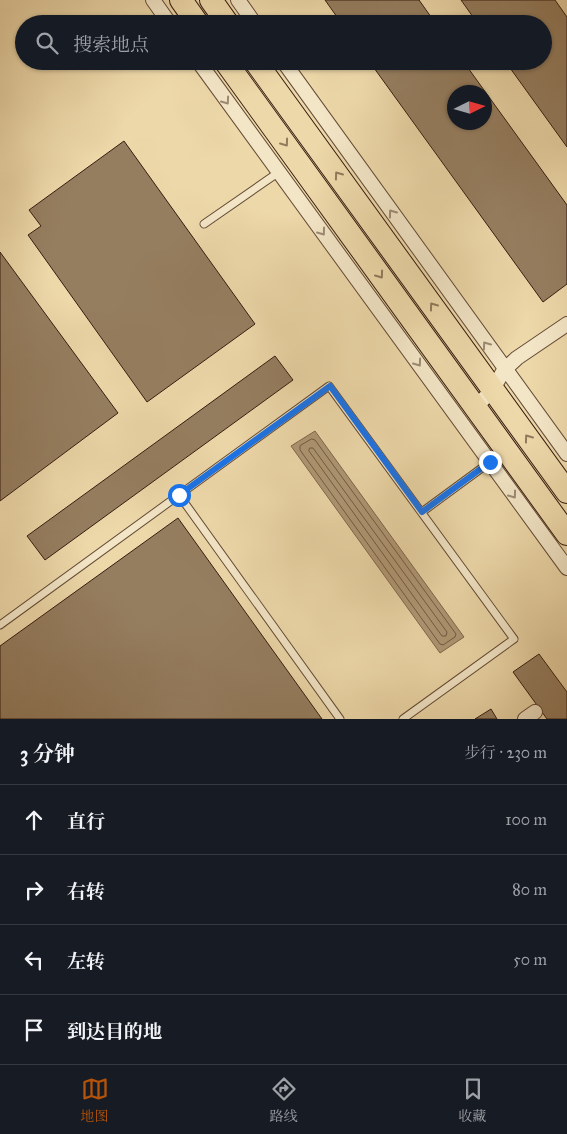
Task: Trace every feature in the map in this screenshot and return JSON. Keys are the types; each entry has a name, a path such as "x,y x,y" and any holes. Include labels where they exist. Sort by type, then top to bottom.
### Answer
{"highway":[{"path":"181,0 192,15"},
{"path":"211,0 222,15"},
{"path":"232,70 476,407 498,456 567,534"},
{"path":"262,70 567,492"}],"street":[{"path":"153,0 164,15"},
{"path":"238,0 249,15"},
{"path":"205,70 279,172 498,456 567,568"},
{"path":"288,70 504,370 567,454"},
{"path":"476,407 493,389 504,370 517,358 567,324"}],"lane":[{"path":"204,224 279,172"},
{"path":"0,625 330,386 514,639 403,719"},
{"path":"422,512 498,456"},
{"path":"179,495 340,719"}],"water":[{"path":"315,431 464,637 440,653 291,446"}],"building":[{"path":"325,0 419,0 430,15 336,15"},
{"path":"461,0 555,0 567,17 567,147 511,70 552,70 552,15 472,15"},
{"path":"375,70 470,70 480,85 447,85 447,130 492,130 492,101 567,205 567,284 543,302"},
{"path":"124,141 255,324 147,402 28,235 41,226 29,210"},
{"path":"0,252 118,413 0,501"},
{"path":"275,356 293,380 45,560 27,536"},
{"path":"178,518 322,719 0,719 0,646"},
{"path":"539,654 567,692 567,719 547,719 513,672"},
{"path":"491,709 497,719 475,719"}],"route":[{"path":"179,495 330,386 422,512 490,462"}]}
